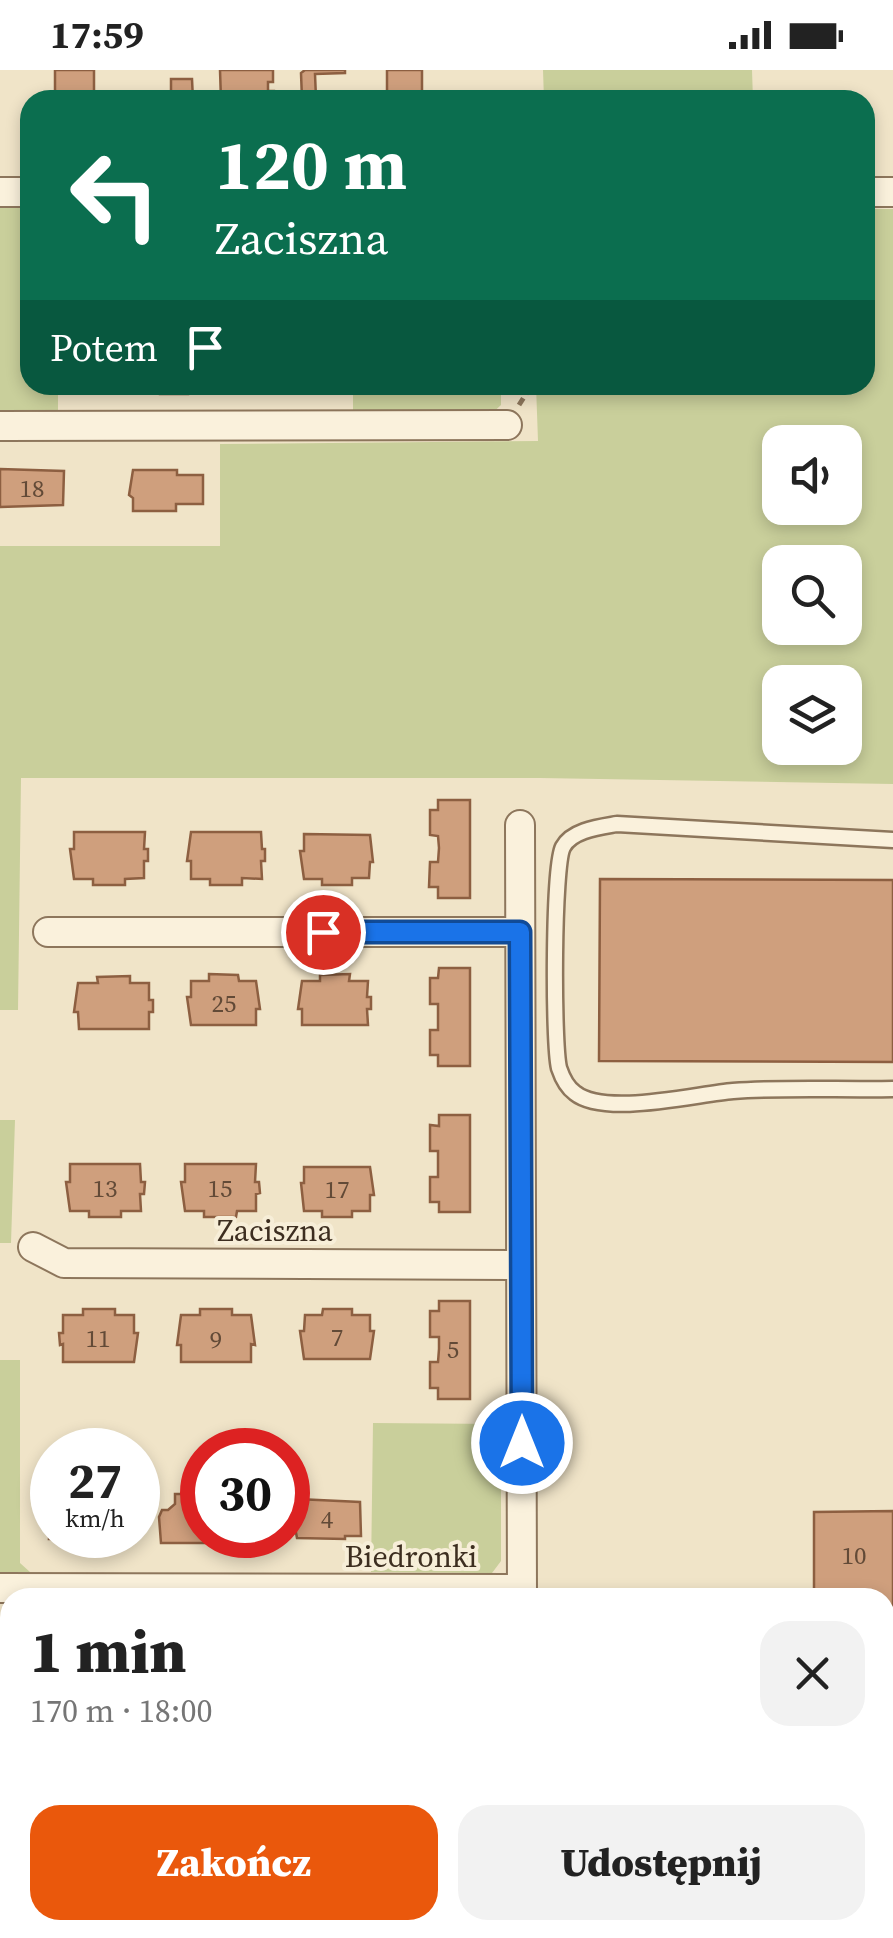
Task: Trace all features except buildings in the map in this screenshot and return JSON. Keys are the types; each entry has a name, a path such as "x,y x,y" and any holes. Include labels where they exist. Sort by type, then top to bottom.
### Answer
{"street":[{"path":"0,426 506,424"},
{"path":"520,825 522,1588"},
{"path":"48,932 520,932"},
{"name":"Zaciszna","path":"33,1247 64,1263 521,1265"}],"lane":[{"path":"893,840 617,824 577,834 563,846 558,872 555,1017 559,1067 566,1082 576,1095 598,1102 656,1102 732,1092 893,1089"}],"green space":[{"path":"543,70 752,70 753,90 544,90"},
{"path":"0,198 20,198 20,395 58,395 58,418 0,417"},
{"path":"875,209 893,209 893,784 540,778 21,778 18,1010 0,1010 0,546 220,546 220,444 538,441 536,395 875,395"},
{"path":"353,395 501,395 501,405 487,418 353,418"},
{"path":"0,1120 15,1120 11,1243 0,1243"},
{"path":"0,1360 20,1360 20,1563 30,1572 0,1572"},
{"path":"373,1423 501,1424 501,1561 492,1573 371,1572"}],"route":[{"path":"323,932 520,932 522,1443"}]}
